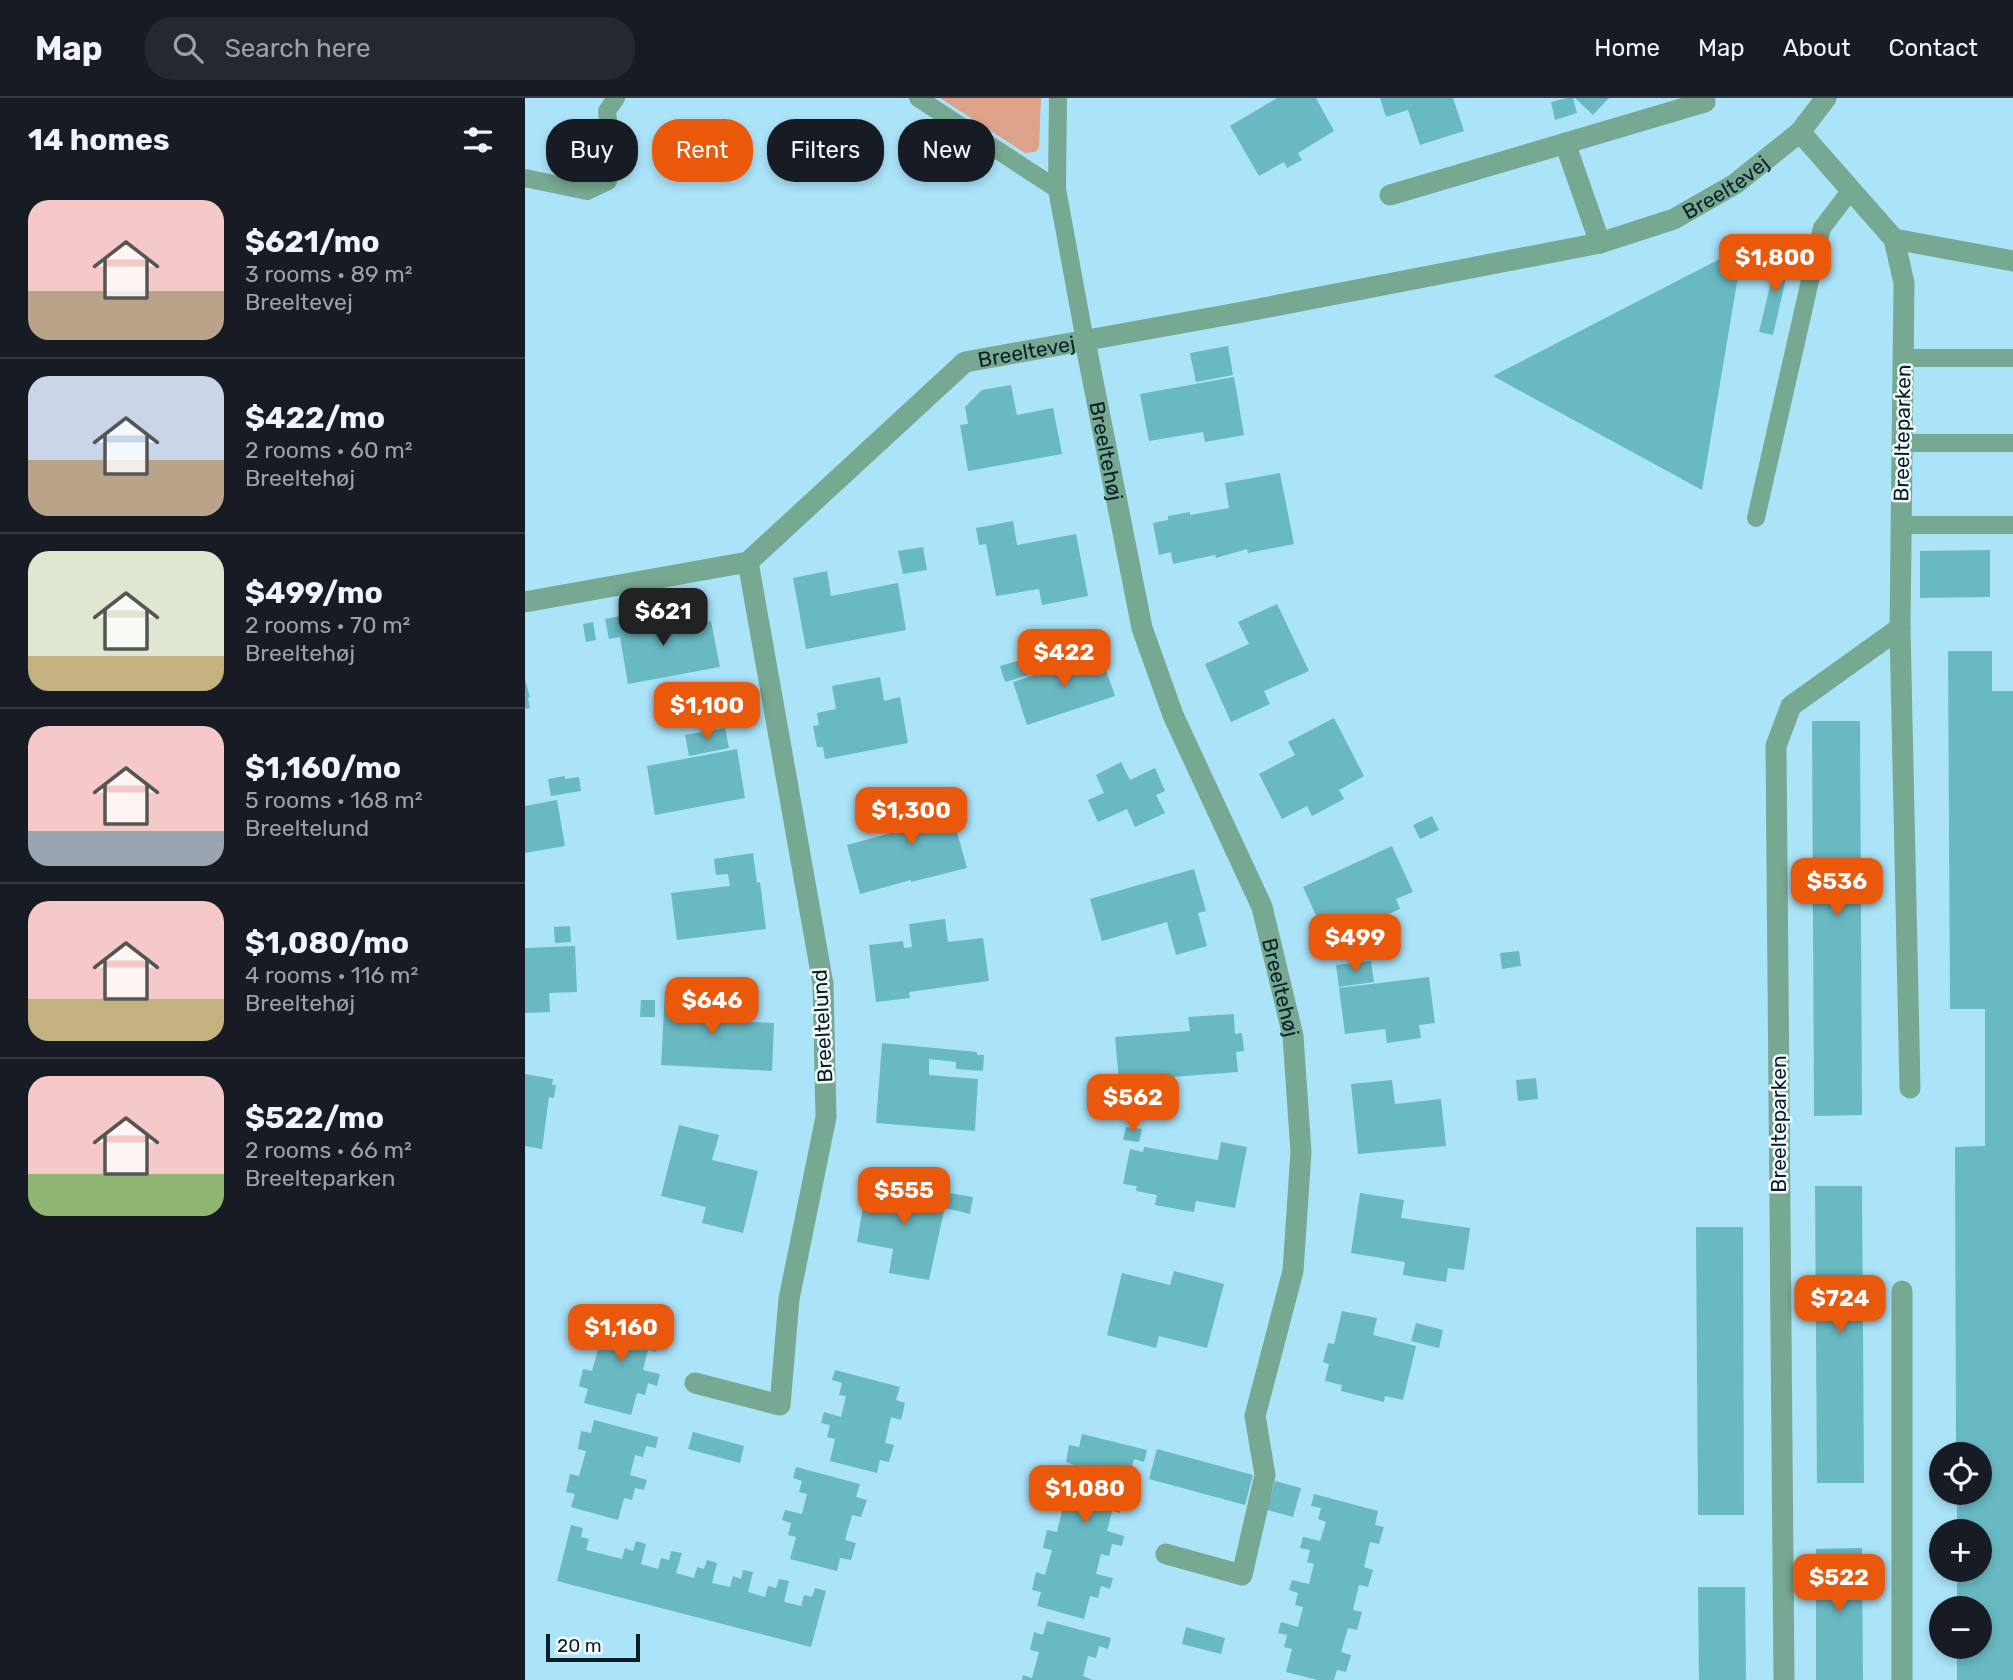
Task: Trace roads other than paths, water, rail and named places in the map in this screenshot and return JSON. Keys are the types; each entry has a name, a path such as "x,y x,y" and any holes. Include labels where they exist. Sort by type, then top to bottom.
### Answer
{"street":[{"name":"Breeltevej","path":"748,562 965,362 1600,243 1674,219 1735,184 1800,132 1826,98"},
{"path":"1389,195 1705,102"},
{"name":"Breelteparken","path":"1800,132 1894,239 1904,283 1900,628 1910,1088"},
{"path":"1565,143 1600,243"},
{"path":"1894,239 2013,261"},
{"name":"Breeltehøj","path":"1085,341 1142,628 1173,716 1262,907 1293,1036 1301,1152 1293,1271 1255,1416 1265,1475 1242,1575 1166,1554"},
{"path":"525,602 748,562"},
{"name":"Breeltelund","path":"695,1382 780,1405 789,1299 826,1117 823,984 748,562"},
{"name":"Breelteparken","path":"1784,1680 1776,746 1791,706 1900,628"},
{"path":"1902,1291 1902,1680"}],"lane":[{"path":"525,178 587,191 608,181 613,164 607,111 615,98"},
{"path":"918,98 1057,189"},
{"path":"1058,98 1057,189 1085,341"},
{"path":"1756,518 1822,228 1851,190"},
{"path":"1903,358 2013,358"},
{"path":"1902,443 2013,443"},
{"path":"1901,525 2013,526"}]}
